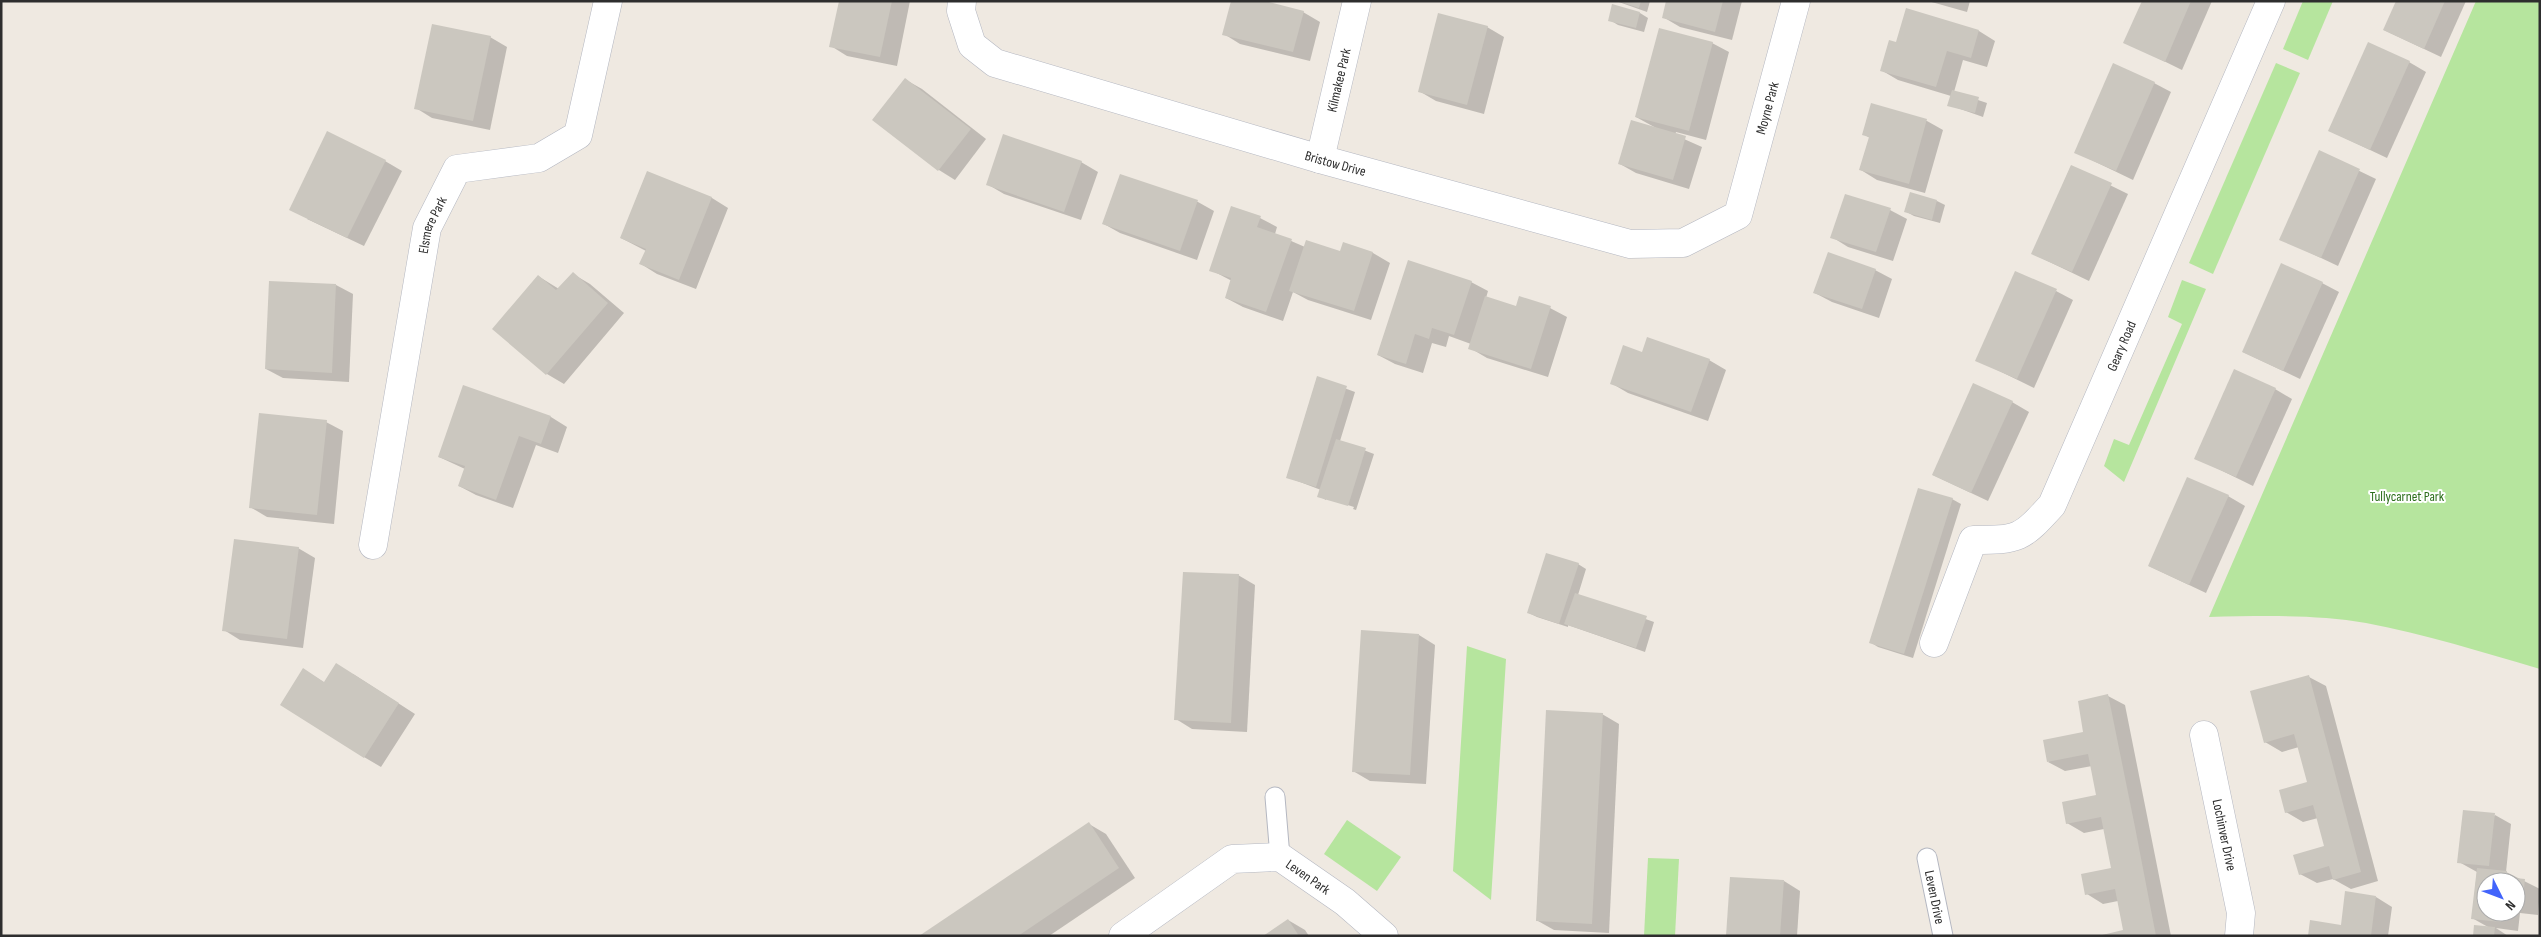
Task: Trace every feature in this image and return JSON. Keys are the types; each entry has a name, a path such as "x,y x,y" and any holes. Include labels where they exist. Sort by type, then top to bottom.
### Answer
{"street":[{"name":"Elsmere Park","path":"373,545 427,228 457,169 539,158 578,135 608,1"},
{"name":"Kilmakee Park","path":"1320,158 1357,1"},
{"name":"Moyne Park","path":"1738,215 1796,1"},
{"name":"Geary Road","path":"1934,643 1973,540 2007,540 2028,532 2052,505 2271,1"},
{"name":"Bristow Drive","path":"962,6 972,45 995,63 1320,158 1630,244 1683,243 1738,215"},
{"name":"Lochinver Drive","path":"2204,735 2241,913 2239,936"},
{"name":"Leven Park","path":"1123,936 1232,860 1280,857 1345,902 1384,936"}],"lane":[{"path":"1275,797 1280,857"},
{"name":"Leven Drive","path":"1927,858 1943,936"}],"green space":[{"path":"2303,1 2333,1 2308,60 2283,49"},
{"name":"Tullycarnet Park","path":"2476,1 2540,1 2540,669 2432,638 2388,627 2347,620 2268,616 2209,617"},
{"path":"2276,63 2300,73 2213,274 2189,263"},
{"path":"2182,280 2206,289 2124,482 2104,466 2114,439 2129,445 2182,324 2168,317"},
{"path":"1467,646 1506,659 1491,900 1453,871"},
{"path":"1347,820 1401,857 1377,891 1324,854"},
{"path":"1648,858 1679,859 1675,936 1644,936"}],"building":[{"path":"839,1 892,1 880,57 829,47"},
{"path":"1231,1 1265,1 1304,11 1293,52 1222,35"},
{"path":"1618,1 1641,1 1639,8"},
{"path":"1666,1 1723,1 1715,32 1662,18"},
{"path":"2142,1 2191,1 2165,62 2123,43"},
{"path":"2396,1 2445,1 2424,49 2383,30"},
{"path":"1612,4 1640,12 1636,28 1608,21"},
{"path":"1906,8 1979,30 1971,58 1947,51 1936,87 1880,71 1889,40 1896,42"},
{"path":"1438,13 1488,26 1467,105 1418,92"},
{"path":"432,24 491,36 473,121 414,109"},
{"path":"1659,28 1713,42 1689,131 1635,117"},
{"path":"2368,42 2410,61 2370,150 2328,131"},
{"path":"2113,63 2155,82 2116,171 2074,153"},
{"path":"905,78 971,129 938,171 872,120"},
{"path":"1952,90 1979,97 1975,113 1947,106"},
{"path":"1871,103 1927,119 1909,184 1859,170 1869,137 1862,135"},
{"path":"1631,120 1686,136 1673,180 1618,164"},
{"path":"327,131 386,160 347,238 289,210"},
{"path":"1003,134 1082,161 1064,212 986,185"},
{"path":"2319,150 2360,169 2321,258 2279,240"},
{"path":"2071,165 2112,183 2072,272 2031,254"},
{"path":"647,171 712,197 679,280 639,264 646,249 620,238"},
{"path":"1120,174 1198,200 1180,251 1102,224"},
{"path":"1910,192 1937,200 1932,220 1904,212"},
{"path":"1845,194 1891,208 1876,252 1830,238"},
{"path":"1231,206 1261,216 1257,227 1292,239 1266,312 1225,298 1231,278 1209,271"},
{"path":"1306,240 1340,251 1343,242 1373,252 1354,311 1289,291"},
{"path":"1828,252 1876,269 1862,309 1813,293"},
{"path":"1408,260 1472,281 1454,335 1432,328 1429,339 1415,334 1406,364 1377,355"},
{"path":"2281,263 2323,282 2283,371 2242,352"},
{"path":"2015,271 2057,289 2017,379 1975,361"},
{"path":"573,272 608,303 546,375 492,329 538,275 556,290"},
{"path":"269,281 336,284 332,373 265,369"},
{"path":"1485,296 1516,306 1519,296 1551,306 1531,369 1468,349"},
{"path":"1647,337 1710,359 1691,412 1610,384 1623,345 1642,352"},
{"path":"2234,369 2276,388 2236,477 2194,459"},
{"path":"1317,376 1347,386 1316,487 1286,478"},
{"path":"1973,383 2013,401 1971,493 1932,475"},
{"path":"463,385 551,416 541,444 519,436 496,500 458,486 465,466 438,457"},
{"path":"259,413 327,420 317,515 249,508"},
{"path":"1336,439 1366,448 1348,506 1317,497"},
{"path":"2187,477 2229,495 2189,585 2148,566"},
{"path":"1918,488 1953,498 1904,654 1869,643"},
{"path":"234,539 299,547 287,639 222,631"},
{"path":"1546,553 1579,563 1559,624 1527,613"},
{"path":"1183,572 1239,574 1231,723 1174,720"},
{"path":"1575,593 1647,616 1636,648 1564,624"},
{"path":"1361,630 1419,634 1410,775 1352,772"},
{"path":"336,663 399,703 364,758 280,705 303,668 324,682"},
{"path":"2309,675 2361,872 2333,880 2329,866 2299,875 2293,855 2324,846 2313,805 2285,813 2279,790 2307,782 2294,734 2264,743 2250,691"},
{"path":"2108,694 2156,936 2098,936 2123,930 2115,889 2085,895 2081,874 2111,868 2101,817 2066,824 2062,802 2096,795 2088,754 2047,762 2043,740 2083,732 2078,701"},
{"path":"1546,710 1603,713 1592,924 1536,921"},
{"path":"2463,810 2495,813 2489,866 2457,863"},
{"path":"1089,822 1119,868 1018,936 919,936"},
{"path":"2477,868 2507,871 2507,872 2477,872"},
{"path":"2476,876 2476,920 2471,919"},
{"path":"1730,877 1784,880 1780,936 1726,936"},
{"path":"2345,891 2376,896 2371,936 2308,936 2310,920 2341,925"},
{"path":"1288,919 1299,936 1263,936"},
{"path":"2474,925 2495,927 2494,936 2473,936"}]}
